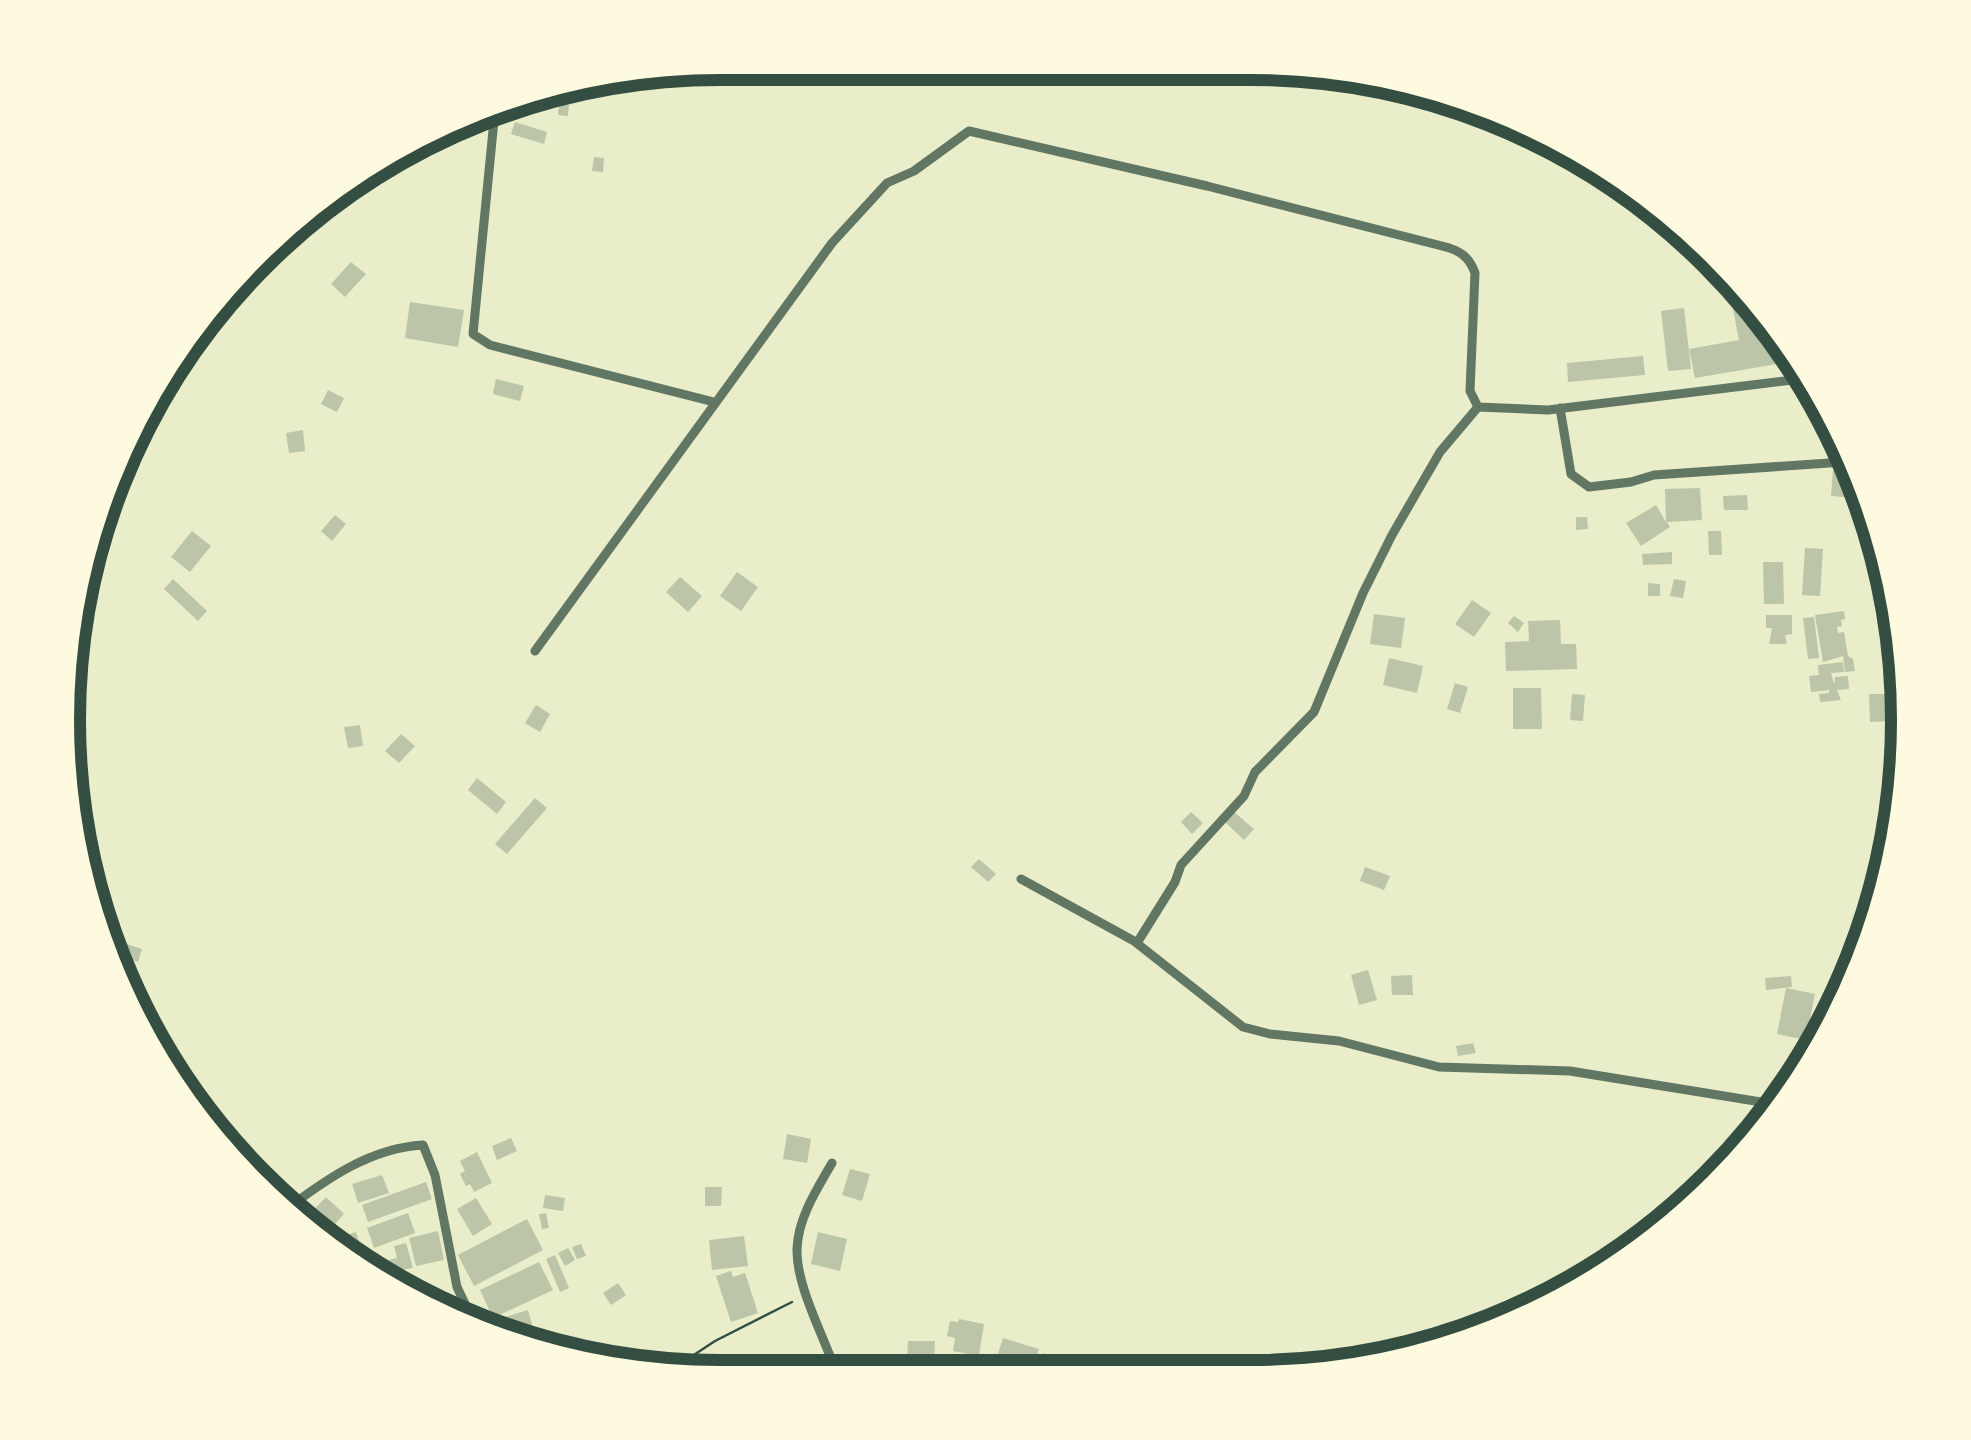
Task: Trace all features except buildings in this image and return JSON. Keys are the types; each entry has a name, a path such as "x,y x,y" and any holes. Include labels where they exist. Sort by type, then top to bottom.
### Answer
{"street":[{"path":"494,122 473,334 490,345 714,402"},
{"path":"534,650 832,243 887,184 914,171 969,130 1225,190 1464,254 1475,273 1470,391 1478,407"},
{"path":"1478,407 1560,408 1793,380"},
{"path":"1137,943 1176,882 1181,866 1244,796 1255,772 1314,712 1392,534 1440,452 1478,407"},
{"path":"1560,408 1572,474 1590,486 1632,482 1654,475 1836,463"},
{"path":"1020,879 1137,943 1243,1027 1338,1041 1439,1067 1570,1071 1764,1102"},
{"path":"297,1200 322,1181 399,1146 422,1145 435,1175 456,1286 466,1307"},
{"path":"832,1163 809,1202 797,1249 807,1295 832,1360"}],"path":[{"path":"687,1359 807,1295"}]}
